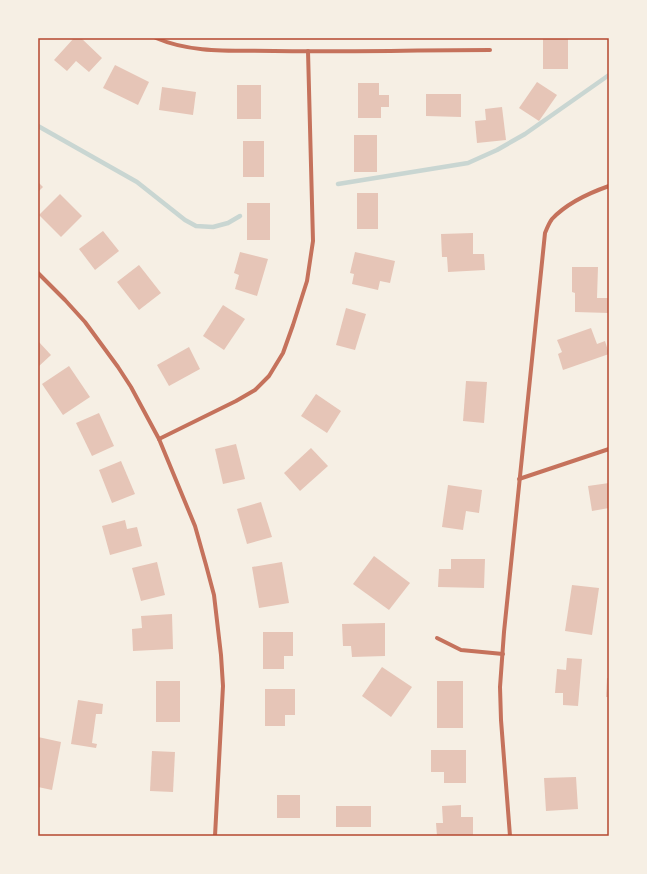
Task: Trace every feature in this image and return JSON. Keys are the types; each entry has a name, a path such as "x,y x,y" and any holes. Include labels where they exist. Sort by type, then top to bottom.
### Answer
{"street":[{"path":"156,38 182,47 200,49 308,51 490,50"},
{"path":"160,439 255,390 269,376 283,353 294,325 306,281 313,241 308,51"},
{"path":"510,836 501,720 500,687 519,479 545,233 552,220 572,202 609,186"},
{"path":"38,273 85,322 104,346 131,387 160,439 195,526 212,588 218,623 221,655 223,686 215,836"},
{"path":"519,479 609,448"},
{"path":"437,638 461,650 503,654"}],"building":[{"path":"74,38 81,38 102,58 89,72 76,61 67,71 54,60"},
{"path":"543,38 568,38 568,69 543,69"},
{"path":"115,65 149,82 138,105 103,88"},
{"path":"537,82 557,95 539,121 519,108"},
{"path":"358,83 379,83 379,95 389,95 389,107 381,107 381,118 358,118"},
{"path":"237,85 261,85 261,119 237,119"},
{"path":"162,87 196,92 193,115 159,110"},
{"path":"426,94 461,94 461,117 426,116"},
{"path":"502,107 506,140 477,143 475,121 486,120 485,109"},
{"path":"354,135 377,135 377,172 354,172"},
{"path":"243,141 264,141 264,177 243,177"},
{"path":"38,182 43,187 38,192"},
{"path":"357,193 378,193 378,229 357,229"},
{"path":"60,194 82,216 61,237 39,215"},
{"path":"247,203 270,203 270,240 247,240"},
{"path":"103,231 119,251 95,270 79,249"},
{"path":"473,233 473,254 484,254 485,270 448,272 447,257 442,257 441,234"},
{"path":"240,252 268,259 257,296 235,289 239,275 234,273"},
{"path":"355,252 395,261 390,283 380,281 378,290 352,284 354,274 350,273"},
{"path":"139,265 161,293 139,310 117,282"},
{"path":"572,267 598,267 597,298 609,298 609,313 575,312 575,293 572,292"},
{"path":"223,305 245,319 224,350 203,336"},
{"path":"346,308 366,314 355,350 336,345"},
{"path":"591,328 597,344 605,341 609,354 563,370 558,354 562,352 557,340"},
{"path":"38,341 51,355 38,367"},
{"path":"189,347 200,369 169,386 157,365"},
{"path":"69,366 90,397 63,415 42,384"},
{"path":"466,381 487,382 484,423 463,421"},
{"path":"316,394 341,411 327,433 301,416"},
{"path":"99,413 114,446 92,456 76,423"},
{"path":"236,444 245,479 223,484 215,449"},
{"path":"311,448 328,466 300,491 284,473"},
{"path":"121,461 135,494 112,503 99,470"},
{"path":"609,483 609,508 592,511 588,486"},
{"path":"448,485 482,490 479,513 466,511 463,530 442,527"},
{"path":"261,502 272,537 247,544 237,509"},
{"path":"125,520 127,529 137,527 142,546 110,555 102,526"},
{"path":"374,556 410,583 389,610 353,584"},
{"path":"451,559 485,559 484,588 438,587 439,569 451,569"},
{"path":"157,562 165,595 141,601 132,568"},
{"path":"282,562 289,603 259,608 252,567"},
{"path":"572,585 599,588 592,635 565,631"},
{"path":"172,614 173,649 133,651 132,629 142,628 141,616"},
{"path":"385,623 385,656 352,657 351,646 343,646 342,624"},
{"path":"263,632 293,632 293,656 284,656 284,669 263,669"},
{"path":"567,658 582,659 578,706 563,705 563,693 555,693 557,669 566,670"},
{"path":"382,667 412,687 391,717 362,696"},
{"path":"607,678 609,678 609,697 606,697"},
{"path":"156,681 180,681 180,722 156,722"},
{"path":"437,681 463,681 463,728 437,728"},
{"path":"265,689 295,689 295,715 285,715 285,726 265,726"},
{"path":"78,700 103,704 102,714 96,714 92,743 97,744 96,748 71,744"},
{"path":"38,737 61,742 52,790 38,787"},
{"path":"431,750 466,750 466,783 444,783 444,772 431,772"},
{"path":"152,751 175,752 173,792 150,791"},
{"path":"576,777 578,809 546,811 544,778"},
{"path":"277,795 300,795 300,818 277,818"},
{"path":"461,805 461,817 473,817 473,836 437,836 436,823 443,823 442,806"},
{"path":"336,806 371,806 371,827 336,827"}],"waterway":[{"path":"338,184 468,163 497,150 525,134 609,75"},
{"path":"38,126 137,182 185,220 196,226 213,227 228,223 240,216"}]}
